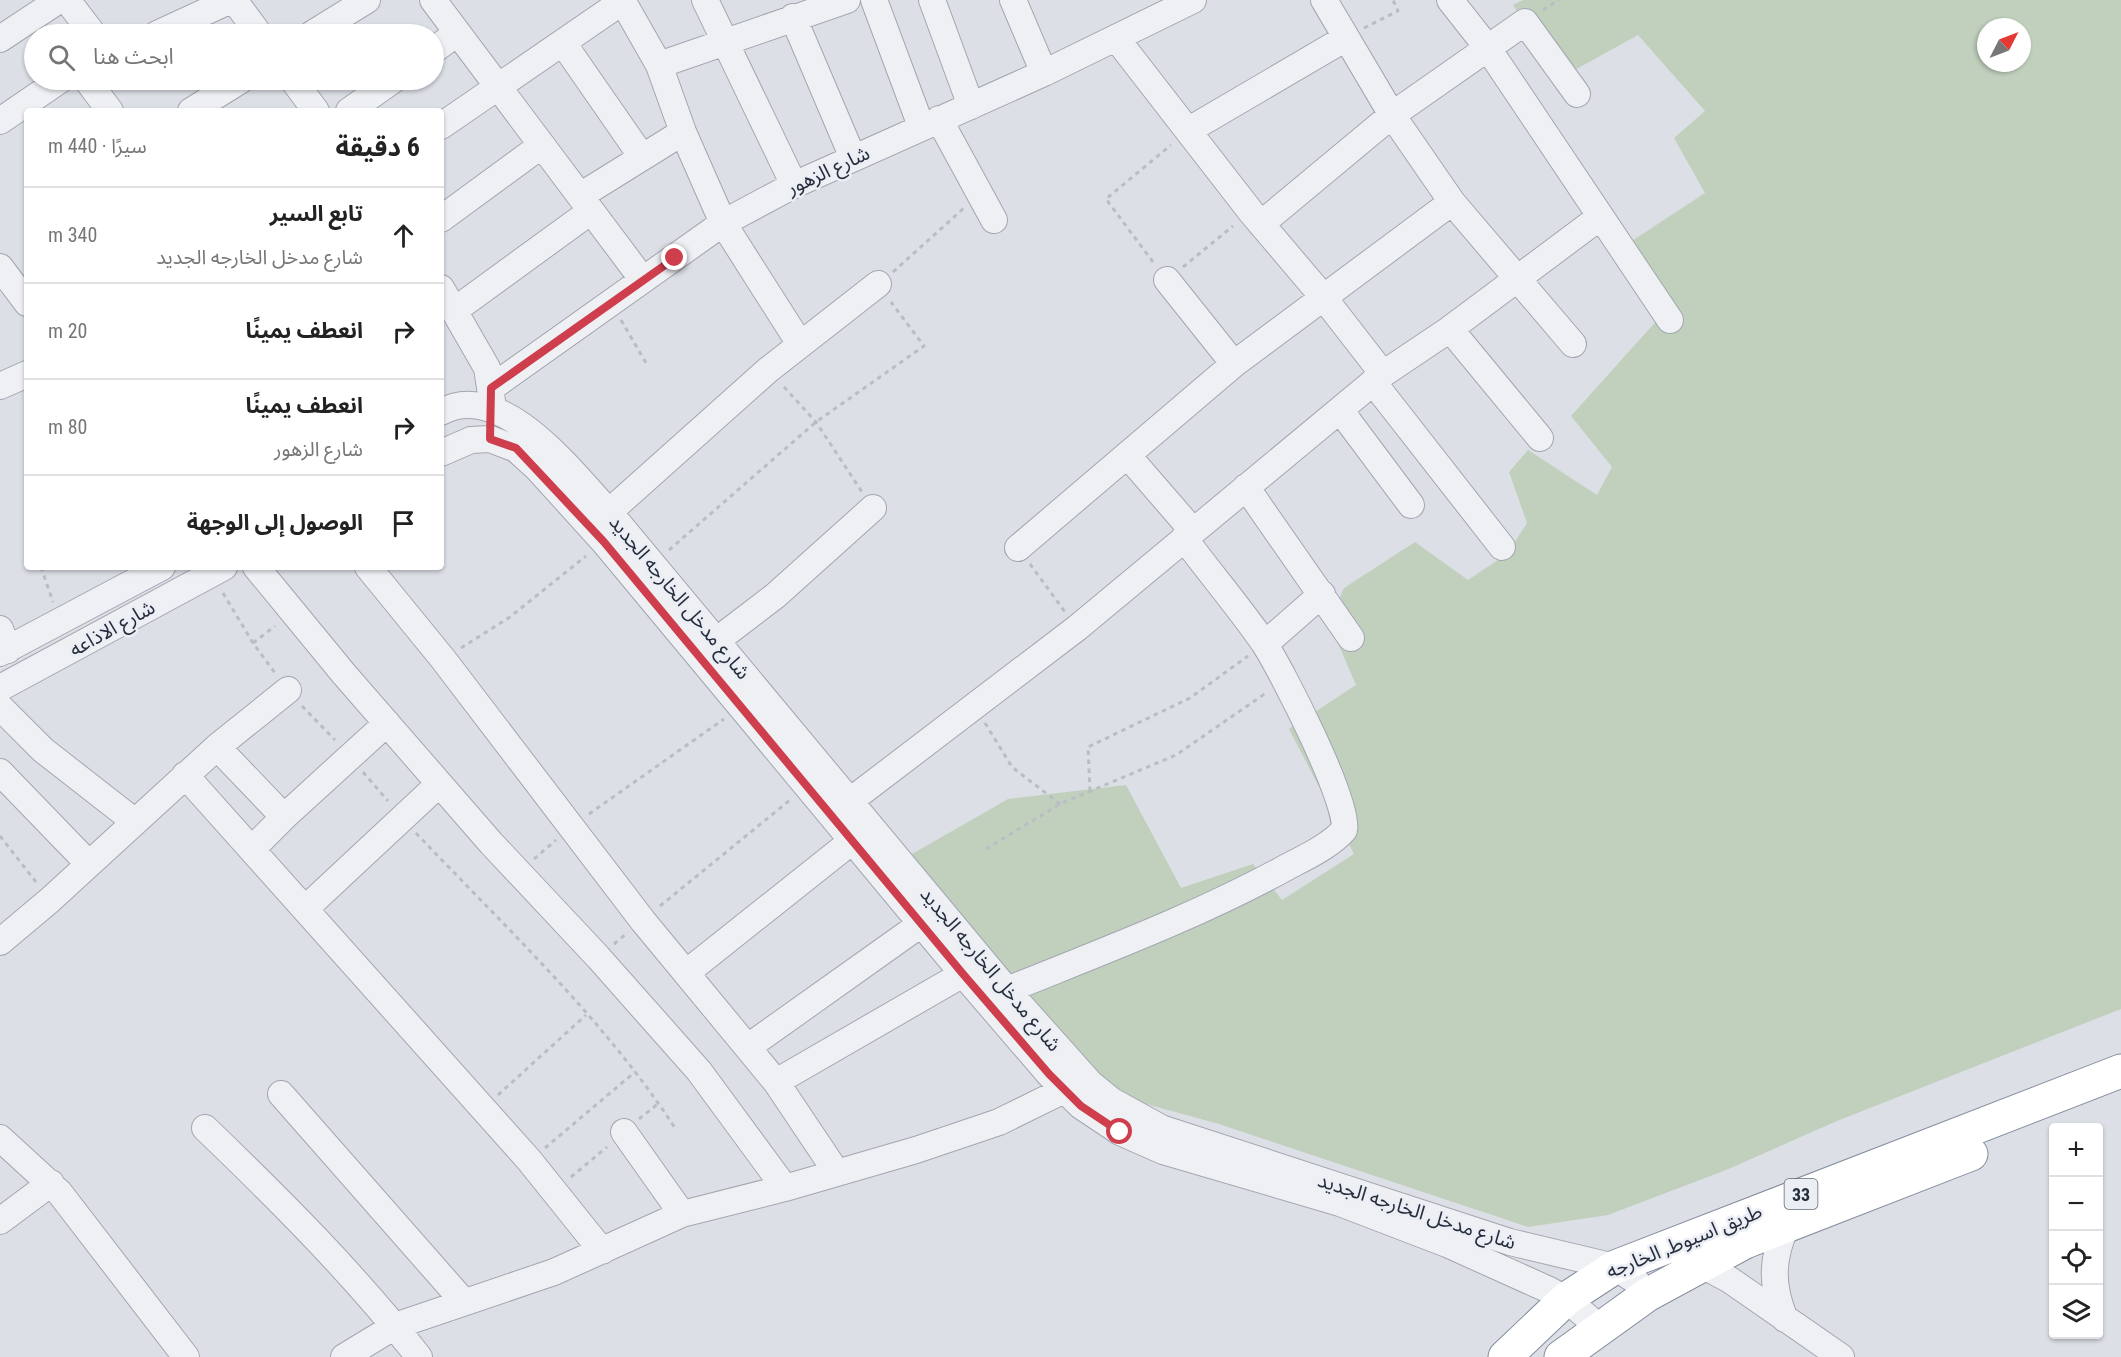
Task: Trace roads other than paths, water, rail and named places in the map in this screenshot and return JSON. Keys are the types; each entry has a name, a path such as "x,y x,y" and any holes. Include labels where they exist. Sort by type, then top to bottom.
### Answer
{"highway":[{"name":"طريق اسيوط, الخارجه","path":"1561,1357 1647,1295 1782,1214 2121,1071"},
{"name":"طريق اسيوط, الخارجه","path":"1505,1357 1566,1299 1615,1267 1782,1214 2121,1095"}],"street":[{"path":"1,38 59,0"},
{"path":"67,0 85,24"},
{"path":"179,24 233,0 251,24"},
{"path":"322,24 340,7 367,0"},
{"path":"433,0 643,280"},
{"path":"705,0 794,185"},
{"path":"659,65 847,0"},
{"path":"874,0 930,122 994,220"},
{"path":"932,0 971,106"},
{"path":"1013,0 1044,73"},
{"name":"شارع الزهور","path":"492,398 611,303 723,224 794,185 930,122 1044,73 1193,0"},
{"path":"1324,0 1392,115 1452,202 1573,344"},
{"path":"1450,0 1487,47 1670,320"},
{"path":"444,124 623,1 659,65 683,132 723,224 800,344"},
{"path":"794,17 853,158"},
{"path":"1256,218 1392,115 1525,22 1577,94"},
{"path":"444,43 457,33"},
{"path":"1116,38 1256,218 1324,298 1378,378 1502,547"},
{"path":"1189,130 1346,38"},
{"path":"563,43 642,158"},
{"path":"0,121 45,90"},
{"path":"94,90 108,108"},
{"path":"196,108 225,90"},
{"path":"300,90 314,108"},
{"path":"353,108 379,90"},
{"path":"455,310 642,158 683,132"},
{"path":"444,217 542,145"},
{"path":"1018,548 1234,364 1452,202"},
{"path":"850,801 976,708 1077,628 1378,378 1450,329 1600,217"},
{"path":"0,267 24,299"},
{"path":"1167,280 1234,364"},
{"path":"609,512 768,370 878,284"},
{"path":"444,293 487,368 492,398 490,439 471,440 444,452"},
{"path":"1450,329 1540,438"},
{"path":"0,386 24,375"},
{"path":"444,411 492,398"},
{"name":"شارع مدخل الخارجه الجديد","path":"492,398 523,424 609,512 1007,990 1090,1083 1136,1116 1188,1138 1451,1234 1566,1299 1599,1328"},
{"path":"1340,410 1411,506"},
{"name":"شارع مدخل الخارجه الجديد","path":"490,439 516,448 604,542 963,974 1064,1090 1100,1120 1141,1142 1340,1203 1451,1234 1615,1267 1636,1281 1647,1295"},
{"path":"1007,990 1187,916 1257,883 1340,836 1346,825 1335,788 1265,644 1188,534 1128,456"},
{"path":"1246,488 1351,638"},
{"path":"716,641 775,596 873,508"},
{"name":"شارع الاذاعه","path":"3,644 61,623 157,570"},
{"name":"شارع الاذاعه","path":"0,688 218,570"},
{"path":"258,570 292,613 439,783 699,1071 785,1188"},
{"path":"370,570 443,659 643,921 776,1082 837,1173"},
{"path":"1265,644 1322,594"},
{"path":"0,942 50,900 185,775 288,690"},
{"path":"0,707 43,750 134,821"},
{"path":"252,849 349,755 387,723"},
{"path":"218,747 284,817"},
{"path":"0,772 88,863"},
{"path":"185,775 530,1160 602,1251"},
{"path":"305,909 439,783"},
{"path":"686,973 852,841"},
{"path":"748,1047 921,924"},
{"path":"776,1082 963,974"},
{"path":"345,1357 394,1326 463,1300 554,1272 682,1214 785,1188 916,1150 999,1122 1064,1090"},
{"path":"281,1094 463,1300"},
{"path":"206,1128 270,1191 394,1326 419,1357"},
{"path":"624,1132 682,1214"},
{"path":"0,1138 51,1183 95,1235 186,1357"},
{"path":"0,1221 51,1183"},
{"path":"1782,1214 1774,1262 1775,1292 1785,1319"},
{"path":"1700,1264 1730,1280 1841,1357"}]}
